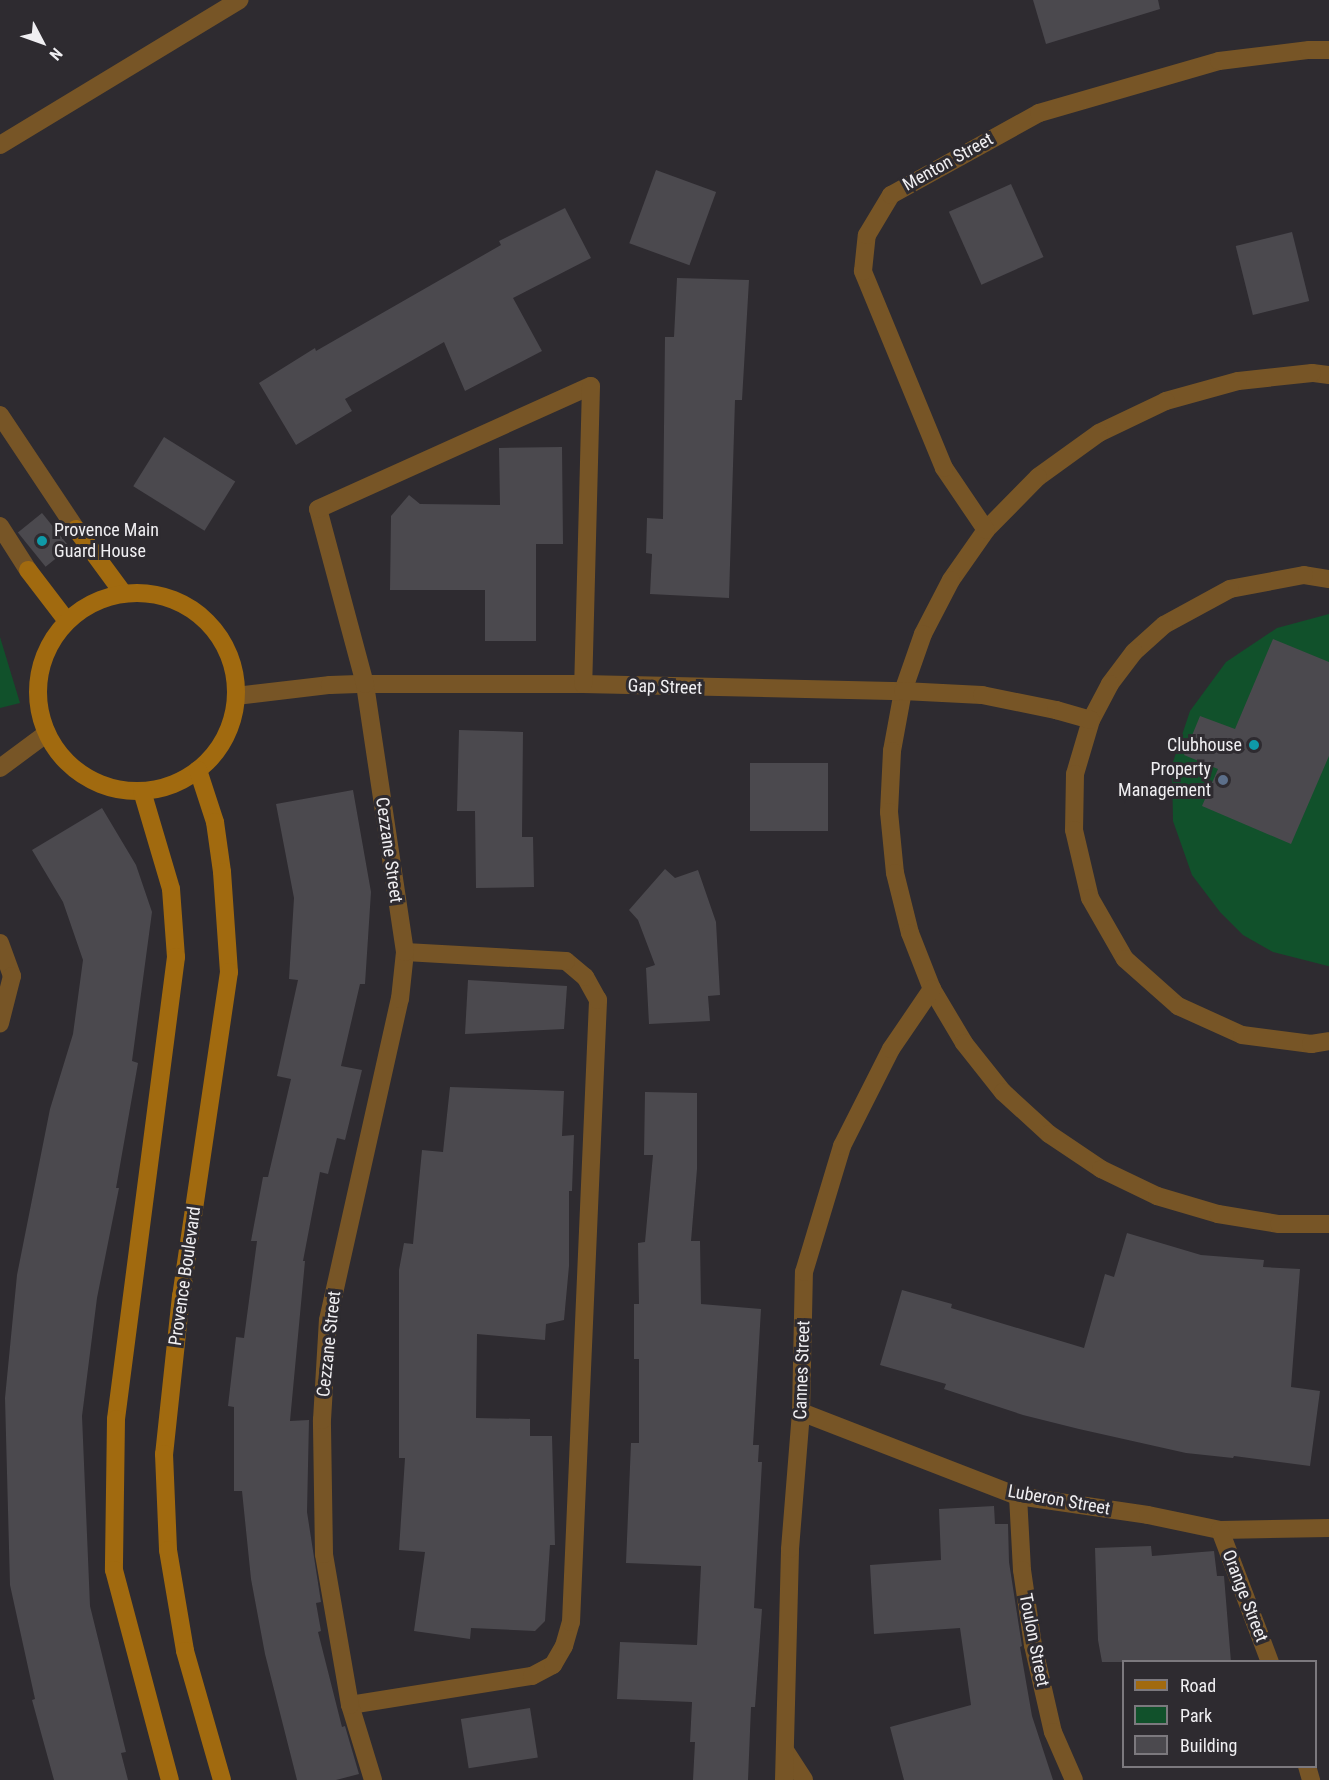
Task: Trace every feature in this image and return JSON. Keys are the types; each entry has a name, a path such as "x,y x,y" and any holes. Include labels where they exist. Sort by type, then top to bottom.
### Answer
{"street":[{"path":"0,145 239,0"},
{"name":"Menton Street","path":"986,530 944,468 863,271 867,235 891,195 1040,113 1219,61 1309,50 1329,50"},
{"path":"1329,375 1312,373 1238,381 1166,401 1099,433 1038,477 986,530 951,580 923,634 903,691 892,751 890,822 895,873 909,933 932,989 964,1043 1003,1092 1049,1134 1101,1169 1157,1196 1218,1214 1279,1224 1329,1224"},
{"name":"Cezzane Street","path":"373,1780 350,1705 324,1554 322,1420 328,1320 400,999 405,952 365,684 318,509 591,386 583,684"},
{"path":"0,415 76,529 123,594"},
{"path":"0,526 28,570 67,621"},
{"path":"1329,579 1304,575 1230,589 1164,625 1134,652 1110,684 1091,720 1075,774 1074,830 1090,898 1125,960 1178,1006 1242,1035 1311,1044 1329,1041"},
{"path":"152,593 180,602 204,618 222,641 233,668 236,696 230,725 217,750 198,770 171,784 142,791 113,788 85,778 62,759 46,734 38,705 39,674 49,646 67,621 93,603 123,594 152,593"},
{"name":"Gap Street","path":"236,696 330,685 365,684 583,684 903,691 982,695 1056,710 1091,720"},
{"path":"0,768 46,734"},
{"name":"Provence Boulevard","path":"198,770 215,822 222,872 229,972 181,1296 164,1454 168,1550 185,1651 222,1780"},
{"path":"142,791 171,889 176,957 116,1419 114,1569 170,1780"},
{"path":"0,943 12,976 0,1023"},
{"path":"350,1705 532,1676 553,1665 564,1646 571,1622 598,1000 585,976 566,961 405,952"},
{"name":"Cannes Street","path":"784,1780 790,1549 801,1412 804,1272 842,1146 891,1049 932,989"},
{"name":"Luberon Street","path":"801,1412 1018,1496 1148,1515 1220,1530 1329,1528"},
{"name":"Toulon Street","path":"1018,1496 1022,1570 1033,1645 1053,1732 1074,1780"},
{"name":"Orange Street","path":"1220,1530 1269,1660"},
{"path":"786,1752 804,1780"}],"green space":[{"path":"1329,614 1328,966 1273,952 1243,935 1220,912 1192,875 1173,821 1172,765 1190,711 1226,662 1277,628"},
{"path":"0,637 20,703 0,708"}],"building":[{"path":"1033,0 1158,0 1160,9 1046,44"},
{"path":"656,170 716,192 689,265 629,243"},
{"path":"1011,184 1044,257 981,285 949,212"},
{"path":"565,208 591,258 513,298 542,351 465,391 444,342 345,399 352,411 296,445 259,383 315,348 316,351 501,245 499,241"},
{"path":"1292,232 1309,301 1253,315 1236,246"},
{"path":"677,278 749,280 742,400 735,400 729,598 650,594 652,554 646,553 647,518 663,519 665,337 674,337"},
{"path":"164,437 235,482 205,531 133,486"},
{"path":"562,447 563,544 536,544 536,641 485,641 485,590 390,590 391,516 409,495 420,504 500,505 499,448"},
{"name":"Provence Main Guard House","path":"42,513 70,547 46,567 18,533"},
{"name":"Clubhouse","path":"1273,639 1329,662 1329,756 1291,844 1202,806 1218,769 1184,755 1200,716 1235,729"},
{"path":"459,730 523,732 522,837 533,837 534,887 476,888 475,811 457,811"},
{"path":"750,763 828,763 828,831 750,831"},
{"path":"353,790 371,892 365,984 360,984 341,1066 362,1070 345,1140 337,1138 328,1174 320,1172 303,1261 305,1261 290,1421 309,1420 307,1512 321,1602 316,1603 321,1631 318,1632 342,1727 345,1726 359,1774 336,1780 297,1780 265,1654 251,1579 242,1491 234,1491 234,1407 228,1406 236,1337 244,1338 257,1241 251,1241 263,1177 268,1177 291,1079 277,1076 298,980 289,979 294,898 276,804"},
{"path":"102,808 136,865 152,912 132,1061 138,1063 116,1188 119,1188 97,1298 82,1416 90,1606 126,1752 121,1753 128,1780 54,1780 32,1700 35,1699 10,1585 5,1398 17,1275 50,1109 73,1034 83,960 63,902 32,850"},
{"path":"665,869 675,878 698,870 716,922 720,995 708,996 710,1021 649,1024 646,968 655,965 638,920 629,910"},
{"path":"468,980 567,986 564,1029 465,1034"},
{"path":"450,1087 564,1091 562,1136 574,1135 572,1191 569,1191 569,1266 564,1320 546,1324 545,1340 477,1334 476,1418 530,1419 530,1436 552,1436 555,1545 550,1545 545,1621 535,1631 471,1628 470,1639 414,1631 425,1552 399,1550 405,1458 399,1458 399,1270 404,1243 413,1244 422,1150 443,1152"},
{"path":"645,1092 697,1093 697,1169 691,1241 700,1241 701,1304 761,1309 753,1445 759,1445 758,1462 762,1462 754,1608 762,1609 755,1707 751,1707 748,1780 693,1780 695,1742 690,1742 692,1702 617,1699 620,1642 697,1645 701,1566 626,1563 631,1443 639,1443 639,1359 634,1359 634,1304 639,1304 638,1243 645,1242 653,1155 644,1155"},
{"path":"1127,1233 1201,1255 1264,1260 1263,1267 1300,1269 1291,1387 1320,1391 1310,1466 1234,1456 1233,1458 1186,1453 1079,1429 1023,1415 944,1389 946,1384 880,1365 902,1290 952,1304 951,1308 1084,1348 1105,1274 1114,1277"},
{"path":"994,1506 995,1524 1008,1524 1009,1562 1032,1716 1053,1780 904,1780 890,1727 971,1705 960,1628 874,1634 870,1565 941,1560 939,1509"},
{"path":"1151,1546 1152,1556 1214,1551 1217,1576 1224,1576 1231,1660 1102,1662 1098,1640 1095,1548"},
{"path":"530,1708 538,1757 469,1768 461,1719"}],"place":[{"name":"Provence Main Guard House","path":"42,541"},
{"name":"Clubhouse","path":"1254,745"},
{"name":"Property Management","path":"1223,780"}]}
